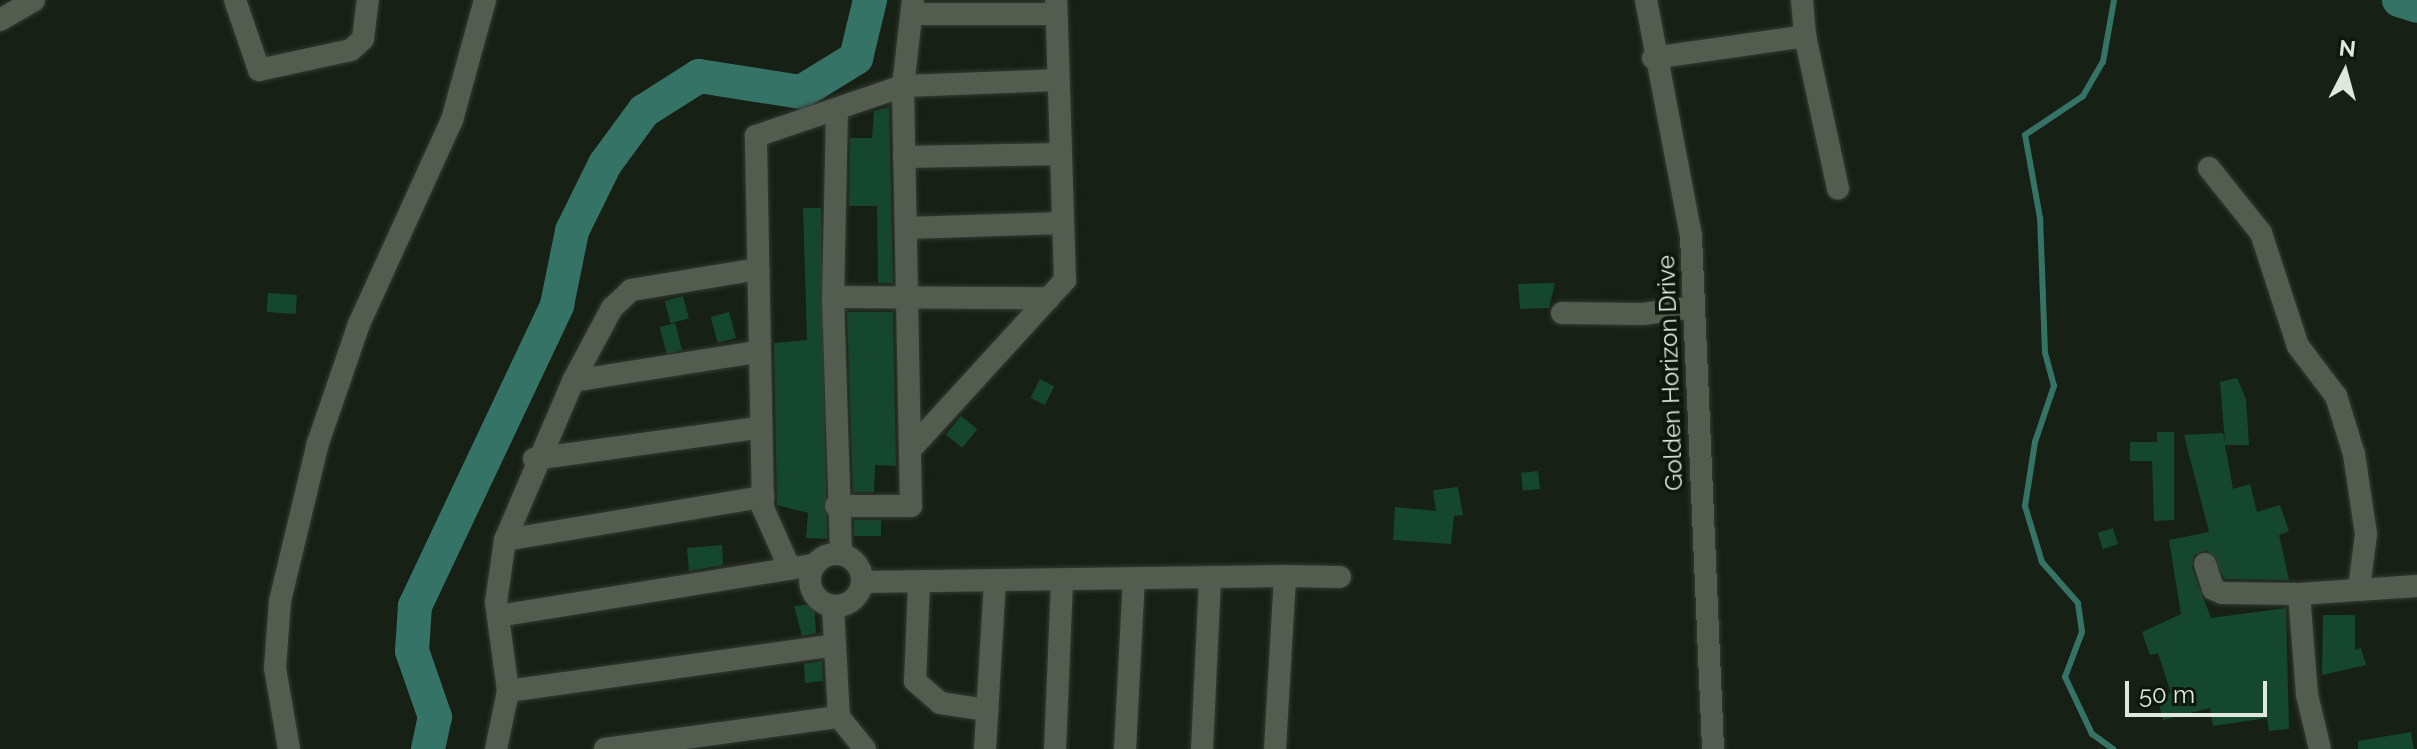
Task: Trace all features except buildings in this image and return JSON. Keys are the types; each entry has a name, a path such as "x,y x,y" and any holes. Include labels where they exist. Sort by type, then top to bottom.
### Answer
{"street":[{"path":"0,20 34,0"},
{"path":"235,0 259,70 351,50 363,39 368,0"},
{"path":"289,749 275,668 280,601 318,443 359,324 452,120 485,0"},
{"name":"Golden Horizon Drive","path":"1646,0 1653,58 1691,236 1713,749"},
{"path":"1802,0 1805,36 1838,188"},
{"path":"836,506 911,506 903,86 913,7 1056,7 1065,280 910,450"},
{"path":"1653,58 1805,36"},
{"path":"790,569 763,497 758,428 756,136 903,86 1058,80"},
{"path":"833,607 856,597 862,582 859,567 841,554 836,506 833,297 837,109"},
{"path":"904,157 1061,154"},
{"path":"2209,168 2261,233 2298,346 2336,396 2354,454 2366,534 2359,589"},
{"path":"906,228 1063,223"},
{"path":"496,749 508,691 498,616 505,540 534,459 612,308 631,290 758,269"},
{"path":"833,297 1049,298"},
{"path":"1562,313 1643,314 1693,307"},
{"path":"573,381 757,352"},
{"path":"534,459 758,428"},
{"path":"505,540 763,497"},
{"path":"498,616 814,565 841,554"},
{"path":"2205,564 2213,589 2222,593 2299,594 2417,586"},
{"path":"814,565 811,591 833,607"},
{"path":"1275,749 1285,576"},
{"path":"862,582 1340,577"},
{"path":"1202,749 1210,578"},
{"path":"1125,749 1134,580"},
{"path":"1055,749 1062,582"},
{"path":"919,583 915,681 940,703 987,710"},
{"path":"985,749 995,583"},
{"path":"2299,594 2307,695 2320,749"},
{"path":"833,607 839,717 865,749"},
{"path":"508,691 835,645"},
{"path":"605,749 839,717"}],"waterway":[{"path":"428,749 435,717 412,651 415,606 557,305 572,231 605,164 644,111 699,76 801,92 856,58 870,0"},
{"path":"2113,749 2092,734 2065,677 2082,632 2078,603 2042,562 2025,506 2035,442 2054,386 2045,352 2040,218 2025,135 2083,96 2103,62 2114,0"},
{"path":"2399,0 2417,6"}]}
